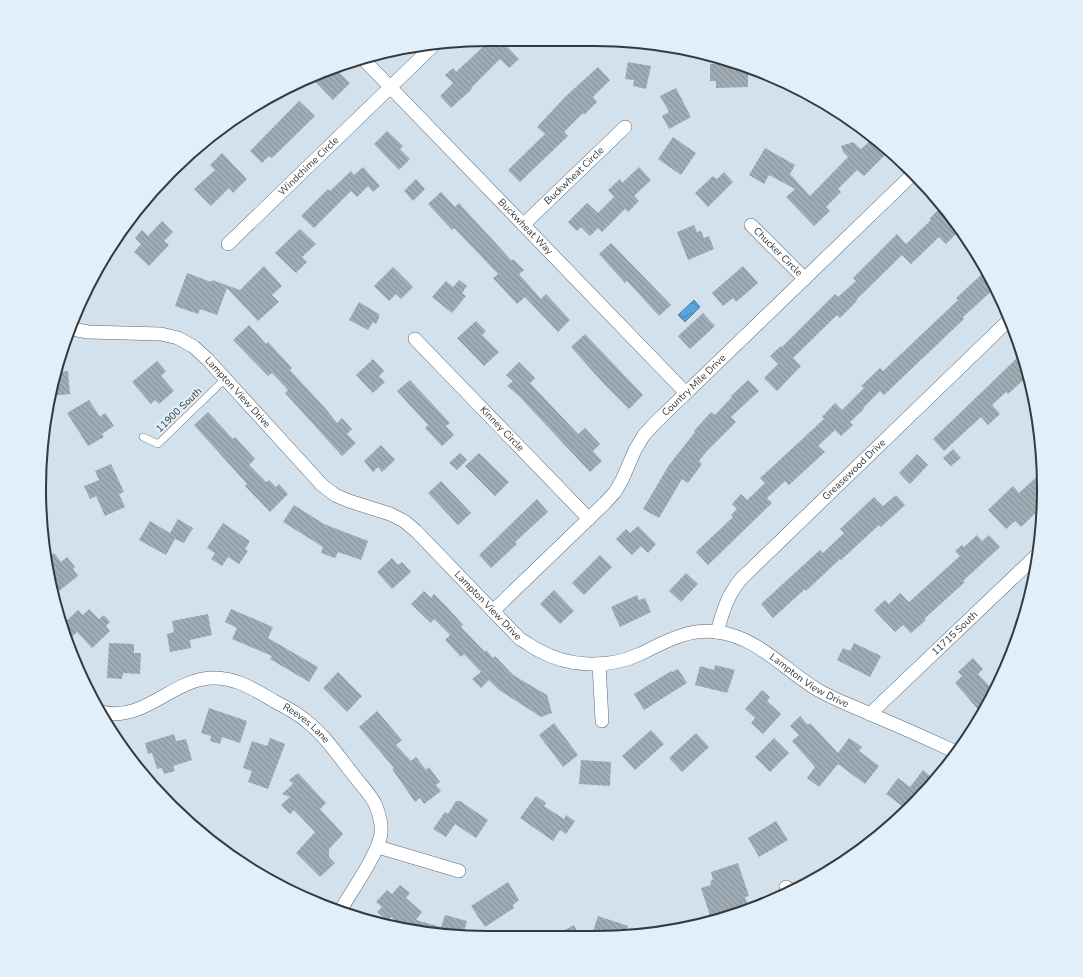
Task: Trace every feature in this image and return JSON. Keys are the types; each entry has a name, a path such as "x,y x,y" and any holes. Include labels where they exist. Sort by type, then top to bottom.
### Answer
{"street":[{"name":"Windchime Circle","path":"228,244 428,50"},
{"name":"Buckwheat Way","path":"367,63 686,393"},
{"name":"Buckwheat Circle","path":"523,225 626,127"},
{"name":"Country Mile Drive","path":"493,611 615,492 635,450 644,435 656,422 909,178"},
{"name":"Chucker Circle","path":"751,225 804,279"},
{"name":"Greasewood Drive","path":"717,632 725,605 732,590 741,579 1005,324"},
{"name":"Lampton View Drive","path":"76,330 88,332 161,334 178,338 194,347 322,485 334,495 390,514 404,521 416,531 520,638 538,651 579,664 598,664 620,661 682,634 717,632 740,638 755,644 794,674 818,690 843,703 951,750"},
{"name":"Kinney Circle","path":"415,339 589,519"},
{"name":"11715 South","path":"870,714 1030,561"},
{"path":"598,664 602,721"},
{"name":"Reeves Lane","path":"107,712 123,714 138,709 195,681 212,678 228,679 245,685 304,718 323,737 376,806 380,819 381,833 378,847 343,907"},
{"path":"378,847 459,871"}],"lane":[{"name":"11900 South","path":"143,437 158,444 225,379"}],"water":[{"path":"694,300 700,307 685,322 678,315"}],"building":[{"path":"484,46 507,46 519,59 509,68 500,59 471,88 472,89 451,108 440,96 453,83 445,75 453,68 456,72"},
{"path":"628,62 651,66 646,89 633,86 634,80 625,79"},
{"path":"710,64 720,64 748,73 748,87 716,88 716,81 710,81"},
{"path":"598,67 610,80 593,97 597,102 584,115 583,113 564,132 568,136 520,182 508,170 545,134 537,127 566,96"},
{"path":"339,72 350,83 333,100 315,82"},
{"path":"676,88 691,117 669,129 662,116 669,112 660,96"},
{"path":"299,101 315,116 272,158 269,156 262,163 250,151"},
{"path":"387,131 403,146 400,149 410,159 399,170 374,144"},
{"path":"673,137 696,153 681,175 658,159"},
{"path":"869,141 885,155 864,176 857,170 838,189 841,192 826,207 830,211 814,226 786,197 795,189 769,175 764,184 749,175 765,148 795,165 790,174 810,196 848,157 843,152 841,146 853,142 861,149"},
{"path":"222,153 247,179 233,193 229,188 211,206 194,189 215,170 210,165"},
{"path":"363,167 380,186 373,192 368,186 357,197 351,191 314,228 301,216 328,189 330,191 351,171 354,175"},
{"path":"639,167 651,180 634,196 639,201 628,212 625,209 602,232 598,228 590,236 581,227 577,231 568,222 587,203 598,213 614,197 608,190 620,179 622,183"},
{"path":"724,172 733,182 708,207 695,193 713,176 717,179"},
{"path":"416,179 425,189 413,201 404,191"},
{"path":"441,192 455,207 459,203 512,261 513,259 524,270 519,274 541,299 546,294 570,320 558,332 525,297 517,304 493,278 498,274 454,228 452,230 428,204"},
{"path":"938,210 956,234 946,244 939,237 911,264 902,255 856,300 857,301 840,318 837,315 793,358 801,366 777,391 764,378 778,364 770,356 781,346 782,347 835,294 838,297 856,281 853,278 897,234 906,244 931,220 929,219"},
{"path":"162,221 173,232 164,241 169,245 149,266 134,252 141,244 135,238 142,230 148,236"},
{"path":"694,225 697,232 701,231 704,238 709,236 714,249 688,260 677,232"},
{"path":"300,229 316,244 302,257 307,262 296,273 275,253"},
{"path":"611,243 671,305 659,316 627,281 625,283 599,254"},
{"path":"264,266 282,286 272,295 279,302 258,321 227,288 217,315 200,309 198,314 175,306 187,273 211,282 212,280 240,290"},
{"path":"743,266 758,283 736,302 733,298 723,306 712,293"},
{"path":"393,267 413,287 401,299 396,294 389,301 374,286"},
{"path":"982,274 991,292 884,395 880,391 850,422 853,425 841,436 835,430 818,446 825,452 789,485 785,481 767,498 772,503 708,565 696,552 733,517 731,515 737,509 732,504 741,494 747,500 765,483 760,478 824,419 822,417 835,403 842,410 864,388 861,386 880,368 883,371 958,300 956,298"},
{"path":"459,280 467,286 462,293 466,296 452,313 432,297 446,281 453,287"},
{"path":"359,302 379,314 376,324 373,322 368,330 349,320"},
{"path":"703,313 715,326 690,349 678,336"},
{"path":"476,321 486,331 482,335 499,352 484,366 457,338"},
{"path":"249,325 266,344 268,342 292,368 290,370 337,423 342,418 352,429 347,434 356,443 342,456 285,393 288,390 272,373 268,376 233,340"},
{"path":"585,334 643,395 629,409 571,347"},
{"path":"1017,358 1023,380 1008,394 1006,392 992,405 1000,414 988,425 981,417 944,451 933,439"},
{"path":"373,359 384,371 379,376 385,382 373,393 356,375"},
{"path":"157,361 166,371 161,376 174,391 159,404 155,400 151,404 132,382"},
{"path":"519,362 535,378 530,383 578,434 585,428 600,444 593,451 602,461 590,472 518,395 507,386 513,381 506,375"},
{"path":"68,371 70,394 56,395 61,374 62,372"},
{"path":"410,380 450,423 446,426 454,435 442,446 425,428 428,425 397,391"},
{"path":"748,380 759,391 731,417 736,422 699,461 702,464 688,483 682,479 659,518 643,509 669,465 695,432 694,431 711,412 715,415 732,397 731,396"},
{"path":"89,400 100,417 105,413 114,426 102,434 104,437 88,446 67,413"},
{"path":"208,412 233,439 235,437 255,459 249,465 266,482 269,480 276,487 279,484 288,494 270,512 245,486 247,484 194,425"},
{"path":"381,445 395,460 382,472 378,467 373,472 364,461"},
{"path":"953,449 961,458 951,466 943,458"},
{"path":"460,453 467,460 457,470 449,463"},
{"path":"479,453 509,482 495,496 465,466"},
{"path":"917,454 928,465 910,484 899,473"},
{"path":"111,464 124,492 119,494 125,507 105,516 96,496 90,499 84,486 99,480 95,471"},
{"path":"1037,477 1036,513 1021,527 1015,521 1006,529 988,510 1013,486 1019,493"},
{"path":"441,481 471,513 458,525 428,493"},
{"path":"896,495 905,505 881,527 879,525 806,591 805,589 773,618 761,604 820,550 823,553 844,533 840,529 874,497 883,506"},
{"path":"537,499 548,512 515,542 517,544 491,568 479,555"},
{"path":"294,505 324,524 368,541 361,560 338,552 335,558 321,553 323,547 283,522"},
{"path":"178,519 193,528 184,543 175,539 166,555 139,540 150,521 170,533"},
{"path":"223,523 250,541 245,549 248,551 239,564 228,557 222,566 211,559 215,553 207,548"},
{"path":"638,526 656,544 648,553 641,546 632,555 616,539 626,529 630,533"},
{"path":"977,535 982,541 989,535 1000,547 963,581 965,582 924,619 926,620 911,633 903,625 895,632 874,610 885,600 889,604 900,593 909,602 960,556 955,551 962,545 964,547"},
{"path":"54,553 61,562 67,557 75,567 73,569 78,576 59,591 55,575 52,555"},
{"path":"600,555 612,567 584,595 572,583"},
{"path":"392,558 398,565 402,562 411,572 392,589 377,572"},
{"path":"686,573 698,584 681,602 669,591"},
{"path":"554,590 574,611 560,624 540,604"},
{"path":"424,591 431,598 434,594 447,607 463,625 461,627 485,652 486,650 493,658 495,656 513,675 547,695 552,713 541,717 499,690 489,680 481,688 472,679 481,672 464,654 461,657 445,640 450,635 434,619 431,623 411,604"},
{"path":"637,595 639,600 645,598 651,612 620,627 611,607"},
{"path":"89,609 99,619 104,615 110,622 106,626 110,631 92,648 77,632 72,637 66,621 78,610 83,615"},
{"path":"231,609 273,627 268,638 318,667 309,682 270,659 272,656 232,639 237,628 225,622"},
{"path":"208,614 212,635 190,640 191,648 170,652 167,634 174,632 172,621"},
{"path":"109,643 134,644 134,653 141,653 140,674 123,673 122,679 107,678"},
{"path":"854,643 881,656 870,677 837,660 843,648 850,651"},
{"path":"973,658 983,669 978,674 990,686 978,710 955,683 962,676 958,672"},
{"path":"715,665 735,670 727,693 695,685 700,666 714,670"},
{"path":"678,669 687,683 644,710 634,694 671,671 672,672"},
{"path":"338,672 362,696 347,712 323,688"},
{"path":"762,690 770,697 767,701 781,714 763,734 751,723 755,718 745,709"},
{"path":"209,708 247,721 240,743 222,737 220,744 210,741 211,736 201,733"},
{"path":"377,711 402,740 396,745 411,761 416,757 426,770 429,767 440,782 436,785 441,791 424,804 420,798 415,802 392,769 394,768 359,727"},
{"path":"800,716 808,725 810,723 838,753 849,738 862,747 859,751 879,766 865,784 838,764 819,787 807,778 815,767 792,741 799,735 790,726"},
{"path":"554,723 578,755 563,767 539,735"},
{"path":"651,730 664,744 635,770 622,756"},
{"path":"696,733 709,747 682,772 669,758"},
{"path":"174,734 176,741 186,739 192,760 173,766 175,771 164,774 162,768 157,769 152,753 148,754 145,743"},
{"path":"270,738 285,744 268,789 248,782 252,771 243,768 252,741 267,746"},
{"path":"774,738 789,753 770,772 755,757"},
{"path":"581,760 611,762 610,786 579,784"},
{"path":"923,770 930,776 902,806 886,794 898,778 910,787"},
{"path":"298,773 326,803 320,809 343,834 329,849 329,857 335,863 320,877 296,853 315,832 294,810 290,814 281,805 290,797 282,794 293,784 289,780"},
{"path":"536,796 546,803 544,806 564,819 566,815 575,821 566,834 560,830 553,841 520,818"},
{"path":"456,801 460,801 488,820 476,838 455,824 446,837 433,829 445,812 448,814"},
{"path":"776,821 788,840 759,857 748,838"},
{"path":"738,863 749,896 745,897 747,903 742,904 743,906 739,907 710,916 701,888 711,885 710,881 713,880 711,872"},
{"path":"508,882 519,900 513,905 514,908 485,927 471,906"},
{"path":"400,885 410,893 406,898 422,912 416,920 441,927 445,915 467,921 464,930 402,922 395,921 391,917 389,919 385,918 377,912 382,907 376,902 387,890 392,894"},
{"path":"598,916 628,926 627,930 593,931"},
{"path":"574,925 577,931 563,931"}]}
